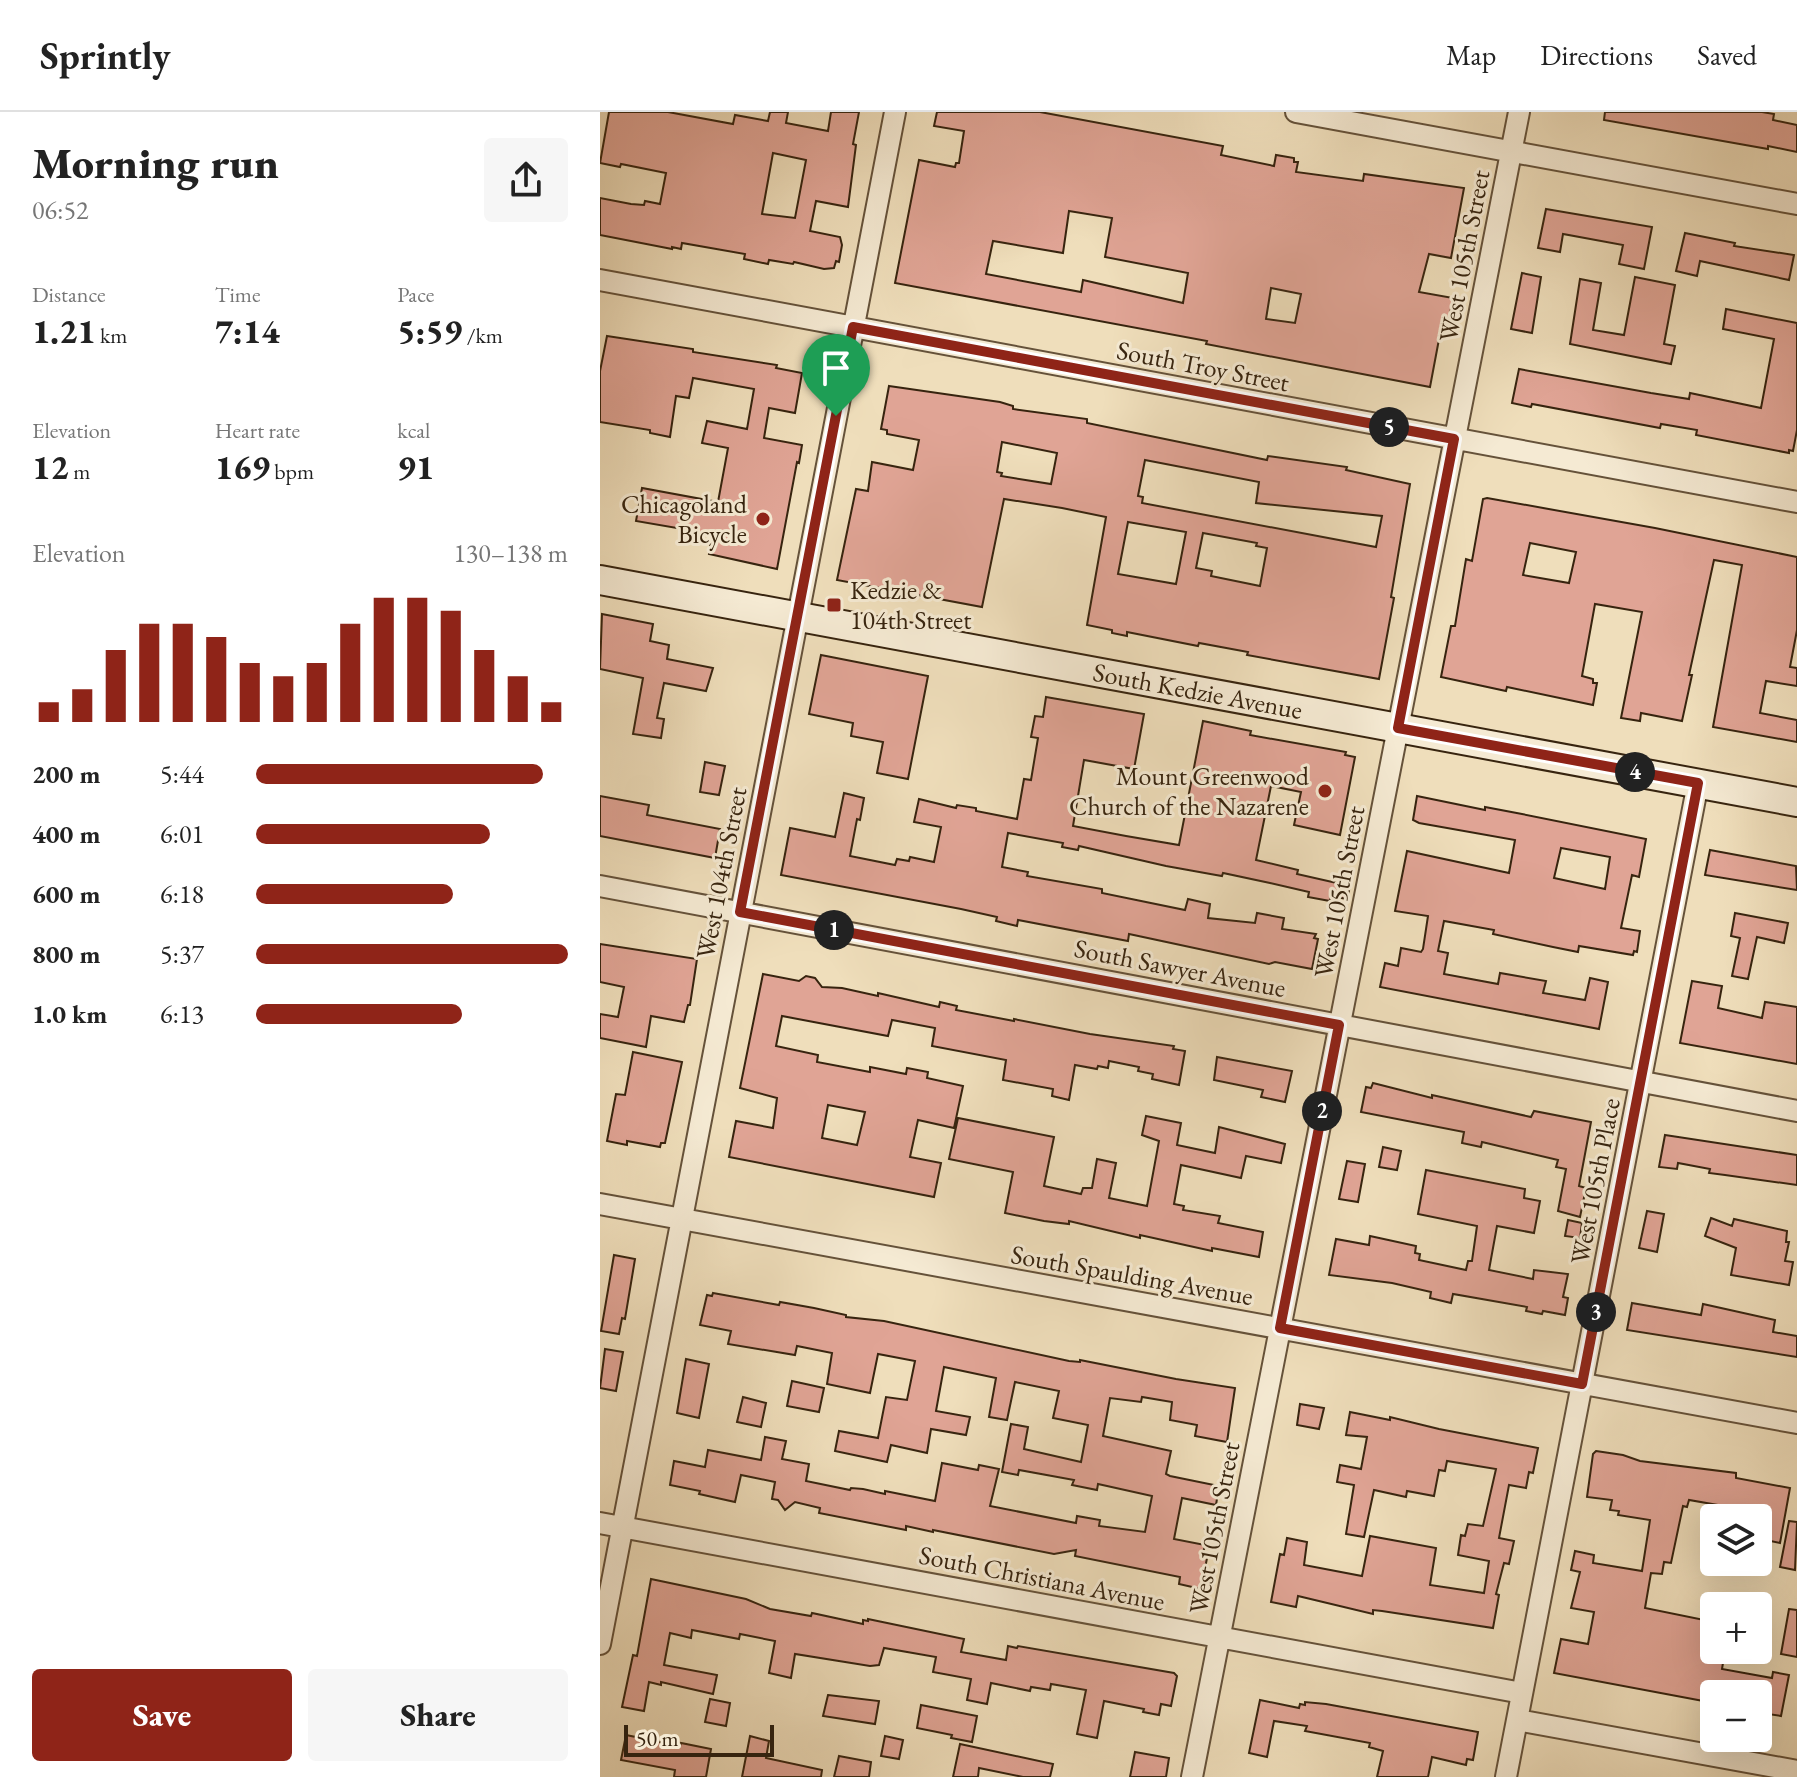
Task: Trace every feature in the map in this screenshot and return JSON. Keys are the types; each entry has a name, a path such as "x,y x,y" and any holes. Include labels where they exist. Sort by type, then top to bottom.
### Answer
{"main road":[{"name":"South Kedzie Avenue","path":"600,580 1797,802"}],"street":[{"name":"West 104th Street","path":"600,1644 895,112"},
{"path":"1296,112 1797,204"},
{"name":"West 105th Street","path":"1192,1777 1519,112"},
{"name":"South Troy Street","path":"600,280 1797,502"},
{"name":"West 105th Place","path":"1506,1777 1698,783"},
{"name":"South Sawyer Avenue","path":"600,886 1797,1111"},
{"name":"South Spaulding Avenue","path":"600,1204 1797,1423"},
{"name":"South Christiana Avenue","path":"600,1523 1522,1693"},
{"path":"1517,1720 1797,1771"}],"building":[{"path":"609,112 668,112 733,124 735,115 768,121 770,112 788,112 786,123 828,131 831,112 859,112 848,207 816,201 810,231 840,237 839,262 836,261 834,268 769,260 768,264 744,259 745,254 682,243 681,249 672,249 600,235 600,198 631,204 644,205 645,201 660,204 666,173 600,163","holes":["773,153 806,160 795,218 762,214"]},
{"path":"937,112 1040,112 1223,146 1221,155 1274,166 1276,155 1294,158 1294,162 1298,162 1296,172 1363,181 1364,174 1464,188 1451,258 1429,254 1419,292 1453,298 1449,319 1443,318 1430,387 1206,344 1207,341 895,283 919,160 955,167 959,163 964,131 934,126","holes":["1069,211 1112,218 1105,257 1188,273 1183,303 1083,280 1081,292 986,274 993,241 1063,253","1271,288 1301,294 1295,323 1266,319"]},
{"path":"1605,112 1774,114 1773,120 1797,125 1797,152 1604,120"},
{"path":"1546,209 1652,227 1644,269 1619,264 1623,245 1563,234 1560,252 1538,248"},
{"path":"1685,233 1735,243 1734,246 1794,255 1789,280 1700,261 1697,276 1676,271"},
{"path":"1522,273 1541,277 1532,333 1511,329"},
{"path":"1635,277 1675,285 1664,344 1675,346 1671,364 1570,344 1580,279 1601,283 1593,330 1624,335"},
{"path":"1726,309 1797,323 1797,430 1793,451 1789,450 1789,453 1696,435 1697,430 1661,424 1660,428 1512,403 1519,369 1689,399 1690,393 1761,408 1774,339 1723,329"},
{"path":"607,336 693,349 693,352 777,365 776,368 802,373 795,413 769,408 764,438 802,445 777,569 709,554 712,534 636,521 642,488 718,502 728,448 702,443 707,421 747,429 754,389 693,378 689,398 676,396 670,437 650,433 650,430 600,422 600,371"},
{"path":"889,386 1000,402 1013,406 1013,409 1087,419 1087,423 1267,460 1268,456 1347,467 1346,470 1410,484 1379,679 1199,643 1198,646 1127,632 1127,636 1087,625 1106,517 1062,508 1004,499 982,607 837,580 856,489 868,491 872,462 913,470 919,440 887,434 887,430 881,429","holes":["1002,442 1057,453 1051,484 1001,476 1002,473 997,472","1145,460 1259,482 1256,503 1382,516 1376,547 1142,503 1143,497 1138,496","1128,522 1186,532 1176,584 1118,574","1203,533 1257,543 1256,546 1267,548 1260,586 1211,576 1212,571 1196,568"]},
{"path":"1483,499 1655,528 1797,557 1797,630 1790,667 1797,668 1797,686 1766,681 1760,713 1797,720 1797,742 1713,727 1742,565 1714,560 1682,721 1641,713 1640,721 1621,718 1642,612 1595,604 1582,676 1597,683 1593,705 1441,677 1451,626 1455,626 1466,559 1472,561","holes":["1530,543 1576,552 1569,583 1523,575"]},
{"path":"602,614 653,624 650,641 669,645 667,659 713,668 706,691 664,683 657,718 664,719 661,738 633,734 643,678 600,669"},
{"path":"821,655 928,676 908,779 877,773 883,742 851,736 853,723 809,714"},
{"path":"1046,697 1144,714 1134,769 1084,760 1073,826 1179,845 1203,721 1251,731 1250,735 1346,752 1345,755 1355,757 1340,835 1294,825 1301,792 1271,786 1256,860 1298,870 1297,874 1350,886 1347,899 1331,896 1330,901 1308,897 1309,892 1270,883 1166,866 1079,846 1078,850 1062,847 1063,843 1008,833 1002,867 1028,872 1027,876 1102,889 1102,893 1185,910 1188,899 1210,904 1208,918 1255,923 1257,913 1284,918 1282,929 1316,934 1314,938 1318,939 1312,969 1275,962 1269,964 1129,934 1128,941 1018,920 1017,926 996,921 997,917 961,909 781,875 790,828 835,837 844,793 864,798 850,856 895,865 897,859 909,861 910,857 934,862 941,827 914,822 919,799 956,808 957,805 976,808 976,811 1017,819 1024,779 1031,780 1038,738 1031,737 1035,716 1043,717"},
{"path":"705,762 725,766 719,795 700,792"},
{"path":"600,796 649,805 647,815 720,829 715,858 600,836"},
{"path":"1417,796 1646,839 1639,877 1632,875 1621,928 1640,931 1637,952 1634,951 1633,955 1579,946 1578,952 1493,934 1494,930 1444,921 1438,951 1448,953 1444,974 1498,984 1500,973 1546,981 1543,993 1585,1000 1590,978 1608,982 1599,1029 1380,987 1385,963 1398,966 1401,948 1421,952 1423,949 1428,916 1395,911 1407,851 1509,873 1515,840 1413,820","holes":["1561,848 1610,857 1605,889 1554,878"]},
{"path":"1710,850 1796,866 1797,890 1705,875"},
{"path":"1735,913 1788,923 1784,943 1757,937 1748,979 1732,976 1740,938 1731,936"},
{"path":"600,944 697,959 690,1005 684,1022 651,1016 646,1047 600,1038 600,1014 618,1017 624,987 600,982"},
{"path":"763,974 799,981 806,976 815,978 822,987 878,996 878,993 939,1007 940,1002 957,1006 956,1010 1174,1046 1173,1049 1185,1051 1179,1085 1152,1079 1153,1074 1138,1071 1139,1067 1109,1061 1108,1068 1075,1065 1069,1100 1052,1096 1053,1089 1003,1080 1006,1060 932,1046 935,1028 892,1020 888,1036 782,1016 776,1046 818,1055 817,1062 870,1072 870,1067 906,1074 907,1068 928,1072 927,1078 963,1086 954,1128 918,1120 910,1157 941,1163 934,1197 729,1157 736,1121 773,1128 777,1098 740,1088","holes":["828,1105 865,1112 857,1145 822,1138"]},
{"path":"1692,981 1722,986 1718,1008 1762,1018 1765,1002 1797,1007 1797,1064 1680,1043"},
{"path":"633,1052 682,1062 665,1143 661,1143 660,1147 607,1141 616,1094 625,1095"},
{"path":"1217,1057 1292,1071 1285,1102 1261,1097 1263,1090 1214,1080"},
{"path":"1373,1083 1531,1117 1534,1111 1591,1122 1579,1186 1586,1188 1580,1217 1558,1211 1566,1169 1556,1167 1558,1160 1482,1142 1481,1147 1462,1143 1464,1132 1361,1112 1366,1087 1371,1088"},
{"path":"1146,1116 1181,1123 1177,1145 1215,1153 1219,1127 1285,1144 1281,1163 1246,1156 1241,1178 1181,1165 1174,1204 1184,1206 1183,1210 1220,1216 1218,1223 1263,1232 1259,1257 1212,1248 1212,1251 1140,1235 1140,1238 1069,1221 1069,1224 1044,1221 1005,1213 1013,1172 949,1159 958,1118 1054,1137 1044,1186 1081,1194 1083,1188 1092,1188 1097,1159 1116,1163 1109,1198 1147,1206 1159,1141 1142,1135"},
{"path":"1665,1135 1797,1155 1797,1185 1709,1173 1710,1169 1678,1163 1677,1169 1659,1167"},
{"path":"1383,1147 1401,1151 1397,1170 1379,1167"},
{"path":"1347,1161 1365,1164 1358,1202 1339,1199"},
{"path":"1426,1170 1525,1189 1524,1198 1540,1201 1534,1233 1497,1226 1489,1270 1533,1279 1534,1270 1568,1274 1563,1297 1568,1298 1565,1315 1526,1311 1527,1307 1453,1294 1451,1303 1430,1298 1431,1292 1392,1283 1329,1275 1336,1239 1369,1245 1370,1236 1416,1246 1415,1253 1420,1254 1419,1260 1466,1270 1468,1261 1472,1261 1477,1226 1418,1214"},
{"path":"1647,1211 1664,1214 1657,1252 1639,1248"},
{"path":"1711,1218 1732,1226 1734,1219 1787,1231 1786,1242 1789,1242 1785,1261 1793,1262 1789,1285 1731,1275 1736,1248 1705,1236"},
{"path":"1568,1220 1582,1223 1580,1238 1565,1236"},
{"path":"614,1255 635,1259 625,1319 622,1318 619,1334 601,1331"},
{"path":"713,1293 814,1308 1069,1361 1080,1360 1235,1388 1227,1442 1195,1436 1197,1425 1170,1420 1172,1402 1142,1397 1141,1402 1110,1398 1103,1436 1171,1451 1166,1474 1219,1486 1216,1505 1182,1498 1174,1539 1205,1545 1203,1553 1208,1553 1201,1589 1179,1584 1180,1577 1075,1556 1076,1550 1054,1554 933,1530 906,1526 906,1530 819,1513 820,1508 795,1502 785,1510 778,1500 772,1499 775,1482 741,1475 735,1502 670,1485 674,1461 705,1467 708,1450 761,1460 765,1437 786,1441 782,1459 809,1464 806,1481 935,1501 942,1463 978,1470 979,1465 999,1469 990,1506 1076,1523 1077,1516 1100,1520 1099,1526 1145,1532 1152,1496 1098,1484 1097,1490 1072,1485 1074,1480 1019,1470 1018,1475 1002,1472 1011,1424 1028,1427 1024,1449 1081,1462 1088,1425 1053,1418 1059,1391 1015,1382 1007,1420 989,1417 996,1378 944,1367 936,1411 970,1417 966,1435 931,1429 927,1453 891,1445 887,1462 835,1451 839,1431 878,1438 886,1397 907,1400 915,1361 878,1354 870,1393 827,1384 832,1353 797,1346 795,1355 728,1344 731,1331 700,1325 707,1295 712,1296"},
{"path":"1632,1303 1701,1315 1703,1304 1775,1320 1773,1332 1797,1336 1797,1357 1627,1330"},
{"path":"605,1349 623,1352 616,1391 600,1388"},
{"path":"686,1359 709,1364 699,1418 677,1413"},
{"path":"792,1381 824,1388 819,1412 787,1406"},
{"path":"743,1397 766,1403 761,1427 737,1422"},
{"path":"1300,1404 1324,1408 1319,1429 1297,1425"},
{"path":"1350,1412 1390,1420 1390,1417 1538,1448 1526,1488 1509,1485 1499,1538 1514,1541 1509,1564 1504,1563 1496,1594 1499,1595 1493,1628 1382,1611 1373,1610 1373,1614 1298,1596 1296,1607 1271,1602 1280,1554 1284,1555 1287,1538 1307,1542 1304,1565 1362,1576 1370,1536 1436,1548 1430,1585 1484,1593 1489,1561 1458,1555 1461,1535 1465,1536 1468,1524 1483,1526 1496,1469 1447,1461 1445,1471 1439,1470 1434,1496 1407,1491 1406,1497 1374,1490 1364,1537 1346,1534 1354,1485 1337,1482 1340,1465 1361,1469 1367,1437 1346,1435"},
{"path":"1596,1451 1640,1461 1736,1473 1736,1478 1790,1488 1780,1543 1772,1541 1772,1504 1712,1504 1689,1500 1687,1507 1683,1506 1671,1563 1664,1562 1662,1574 1651,1573 1645,1608 1700,1619 1700,1664 1723,1664 1722,1669 1772,1678 1773,1672 1789,1675 1781,1716 1772,1715 1772,1680 1700,1680 1700,1700 1554,1673 1561,1639 1588,1644 1594,1612 1571,1608 1580,1572 1571,1570 1575,1551 1594,1555 1593,1563 1642,1571 1650,1520 1618,1515 1619,1511 1610,1510 1612,1500 1587,1497"},
{"path":"1789,1521 1797,1522 1795,1570 1780,1567"},
{"path":"651,1579 746,1599 770,1609 811,1616 812,1613 863,1624 863,1620 868,1619 964,1639 961,1652 1006,1660 1008,1646 1018,1646 1174,1673 1177,1676 1171,1706 1161,1704 1159,1715 1104,1701 1097,1738 1077,1734 1086,1690 1051,1684 1050,1690 1031,1687 1030,1691 991,1683 987,1704 967,1700 971,1679 933,1672 936,1657 884,1648 879,1665 870,1666 795,1654 791,1678 769,1673 775,1641 740,1634 739,1639 692,1630 691,1638 670,1633 664,1665 717,1675 713,1694 649,1682 644,1711 622,1707 633,1655 637,1656"},
{"path":"1789,1609 1797,1610 1797,1657 1781,1654"},
{"path":"828,1695 879,1701 875,1724 823,1716"},
{"path":"710,1699 730,1703 726,1726 705,1722"},
{"path":"1260,1700 1299,1708 1305,1702 1326,1704 1478,1732 1473,1760 1467,1759 1466,1765 1432,1757 1428,1777 1377,1777 1383,1751 1369,1747 1370,1743 1305,1731 1307,1726 1274,1721 1267,1757 1249,1753"},
{"path":"921,1705 977,1716 972,1742 917,1728"},
{"path":"626,1735 711,1749 706,1777 674,1777 675,1770 621,1760"},
{"path":"750,1736 769,1741 766,1758 822,1770 821,1777 742,1777"},
{"path":"885,1736 903,1740 899,1759 881,1756"},
{"path":"960,1744 1053,1764 1050,1777 1023,1777 979,1768 978,1777 953,1777"},
{"path":"1135,1752 1169,1758 1166,1777 1130,1777"},
{"path":"839,1756 871,1762 869,1777 834,1777"}],"place":[{"name":"Chicagoland Bicycle","path":"763,519"},
{"name":"Kedzie & 104th Street","path":"834,605"},
{"name":"Mount Greenwood Church of the Nazarene","path":"1325,791"}],"route":[{"path":"853,327 1454,439 1398,728 1698,783 1582,1384 1280,1328 1339,1025 740,912 836,416 853,327"}]}
